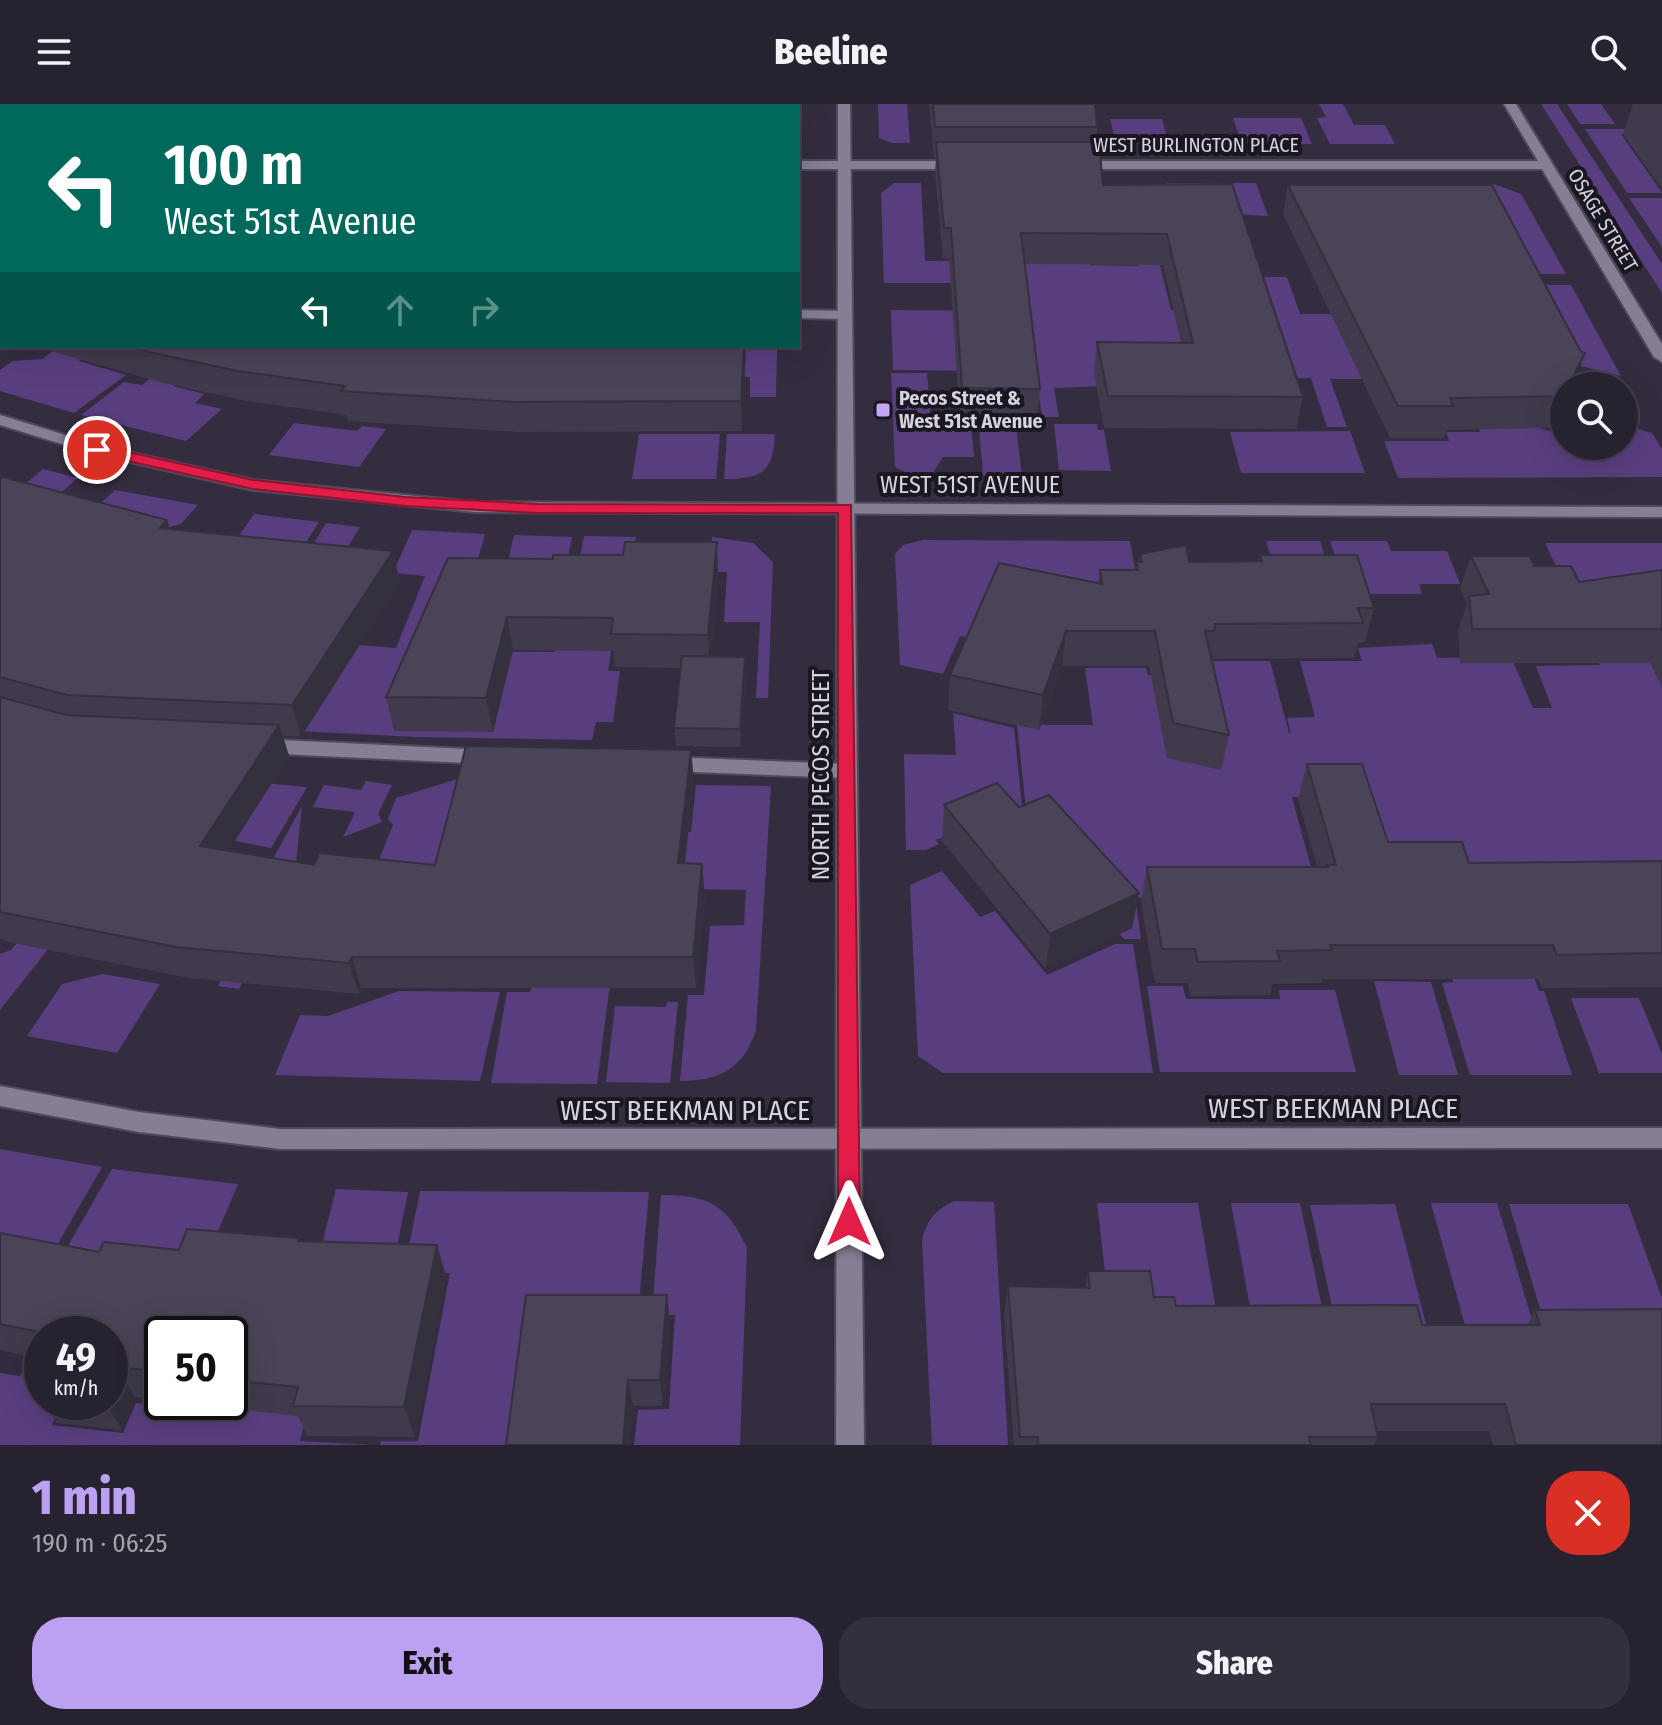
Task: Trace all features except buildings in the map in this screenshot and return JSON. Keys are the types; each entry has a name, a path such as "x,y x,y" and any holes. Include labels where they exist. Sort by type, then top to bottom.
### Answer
{"street":[{"name":"NORTH PECOS STREET","path":"844,104 850,1445"},
{"name":"OSAGE STREET","path":"1510,104 1662,357"},
{"path":"800,165 978,165"},
{"name":"WEST BURLINGTON PLACE","path":"1058,165 1547,165"},
{"path":"800,314 845,315"},
{"name":"WEST 51ST AVENUE","path":"0,420 97,450 187,472 253,485 405,502 537,508 1662,512"},
{"path":"240,745 505,758"},
{"path":"646,763 847,771"},
{"name":"WEST BEEKMAN PLACE","path":"0,1096 197,1131 280,1139 1662,1138"}],"shaded area":[{"path":"878,104 907,104 910,143 892,143 879,138"},
{"path":"1319,104 1343,104 1354,125 1385,125 1395,144 1330,144 1317,118 1326,117"},
{"path":"1541,104 1557,104 1662,264 1662,293"},
{"path":"1567,104 1601,104 1615,124 1580,124"},
{"path":"1233,118 1301,118 1312,144 1242,144"},
{"path":"1110,119 1162,119 1169,144 1116,144"},
{"path":"1585,129 1634,129 1637,134 1621,134 1662,193 1627,193"},
{"path":"894,183 921,183 925,261 956,261 962,283 884,283 881,193"},
{"path":"1166,183 1256,183 1268,216 1173,211"},
{"path":"1369,184 1494,184 1521,194 1566,274 1517,274 1382,213"},
{"path":"1629,198 1662,198 1662,247"},
{"path":"1134,245 1155,245 1171,310 1245,311 1236,277 1287,277 1300,314 1436,314 1525,285 1571,285 1619,372 1605,372 1500,346 1457,379 1330,379 1347,427 1327,427 1311,378 1054,388 1059,417 1042,417 1037,381 1005,371 893,370 891,310 1024,311 971,259 1089,260 1090,265 1138,266"},
{"path":"57,348 93,348 79,361 126,375 74,413 0,391 0,370 13,361 42,359"},
{"path":"724,349 777,349 776,397 750,397 750,377 722,377"},
{"path":"166,365 190,371 173,386 204,394 195,403 222,409 186,441 81,415 124,382 142,385"},
{"path":"891,373 927,373 931,424 971,425 974,457 943,457 932,474 911,475 895,467"},
{"path":"1472,414 1487,414 1550,431 1550,460 1638,460 1638,429 1652,433 1662,449 1662,477 1398,478 1384,441 1449,441 1446,432 1480,432"},
{"path":"294,423 357,431 362,426 386,429 359,467 269,455"},
{"path":"1054,424 1097,424 1098,430 1104,430 1111,471 1059,470"},
{"path":"979,426 1016,427 1022,475 983,475"},
{"path":"1350,431 1365,473 1241,473 1230,432"},
{"path":"639,434 720,434 716,479 632,479"},
{"path":"727,434 775,434 772,457 763,471 748,477 724,479"},
{"path":"43,469 78,478 38,512 0,505"},
{"path":"115,490 198,505 181,524 118,541 67,533"},
{"path":"254,514 319,522 292,564 225,556"},
{"path":"326,523 360,527 304,620 300,566"},
{"path":"412,530 485,534 469,591 507,652 555,652 584,536 636,537 631,572 623,573 608,671 620,671 613,722 596,722 592,740 416,737 105,721 320,642 396,648 425,576 393,573"},
{"path":"514,535 572,537 563,578 504,578"},
{"path":"712,537 753,543 773,562 768,698 756,698 760,622 724,622 727,572 710,572"},
{"path":"923,540 1130,541 1139,593 976,639 960,636 943,674 900,665 895,554 903,545"},
{"path":"1266,541 1320,541 1334,586 1279,586"},
{"path":"1330,541 1387,541 1391,551 1447,551 1460,584 1419,584 1422,594 1352,594 1345,588"},
{"path":"1545,543 1662,543 1662,600 1580,619"},
{"path":"1579,622 1618,622 1662,677 1662,893 1515,923 1539,991 1544,991 1572,1075 1470,1075 1442,983 1453,982 1448,965 1379,874 1365,796 1292,797 1318,894 1135,898 1141,939 1124,939 1029,836 1017,725 1093,725 1085,668 1146,668 1148,675 1185,676 1182,661 1270,661 1291,734 1287,718 1315,717 1300,661 1362,661 1358,648 1432,644 1437,658 1511,657 1533,708 1552,708 1536,666 1600,665"},
{"path":"953,713 1014,728 1025,835 995,815 936,840 939,844 926,850 906,850 904,754 956,755"},
{"path":"467,776 480,902 373,875 393,825 388,819 396,798"},
{"path":"228,780 307,787 271,848 200,834"},
{"path":"366,781 392,785 378,814 382,822 343,837 355,812 313,807 324,785 361,790"},
{"path":"696,785 771,786 756,1030 745,1054 728,1070 707,1078 680,1081 688,995 704,995 710,926 744,925 746,890 631,888 639,832 691,832"},
{"path":"302,806 295,871 239,989 218,986 275,880 263,877"},
{"path":"140,833 0,1010 0,954 11,950 67,882"},
{"path":"942,871 980,917 995,911 1047,975 1115,944 1133,944 1153,1073 943,1073 918,1056 910,885"},
{"path":"103,974 160,984 117,1053 27,1036 62,984"},
{"path":"1374,981 1431,982 1458,1075 1399,1075"},
{"path":"533,983 610,984 597,1084 491,1083 507,992 530,992"},
{"path":"1147,986 1183,986 1186,999 1280,999 1279,990 1335,990 1356,1072 1160,1072"},
{"path":"399,991 500,992 480,1081 275,1075 300,1015 328,1016"},
{"path":"1571,998 1639,998 1662,1054 1662,1073 1599,1073"},
{"path":"667,1002 678,1002 670,1083 606,1082 615,1006 666,1007"},
{"path":"0,1149 102,1167 45,1266 0,1257"},
{"path":"112,1169 238,1184 207,1258 82,1316 48,1316 65,1251"},
{"path":"336,1189 408,1192 392,1271 343,1272 300,1441 372,1445 0,1445 0,1373 20,1376 24,1369 24,1420 54,1420 52,1425 123,1433 136,1403 144,1404 144,1420 248,1420 248,1399 283,1400"},
{"path":"420,1191 649,1192 638,1315 572,1445 380,1445 381,1441 418,1441 450,1273 404,1271"},
{"path":"661,1195 691,1197 714,1205 732,1221 747,1248 740,1445 634,1445 638,1410 669,1409 675,1315 652,1315"},
{"path":"954,1201 994,1202 1008,1445 932,1445 922,1240 933,1216"},
{"path":"1097,1203 1198,1203 1225,1364 1108,1297"},
{"path":"1231,1203 1300,1203 1323,1312 1254,1329"},
{"path":"1431,1203 1497,1203 1536,1333 1471,1347"},
{"path":"1395,1204 1451,1421 1333,1311 1310,1205"},
{"path":"1509,1204 1628,1204 1662,1298 1662,1351 1548,1336"}],"place":[{"name":"Pecos Street & West 51st Avenue","path":"883,410"}],"route":[{"path":"97,450 253,485 405,502 537,508 846,509 849,1222"}]}
